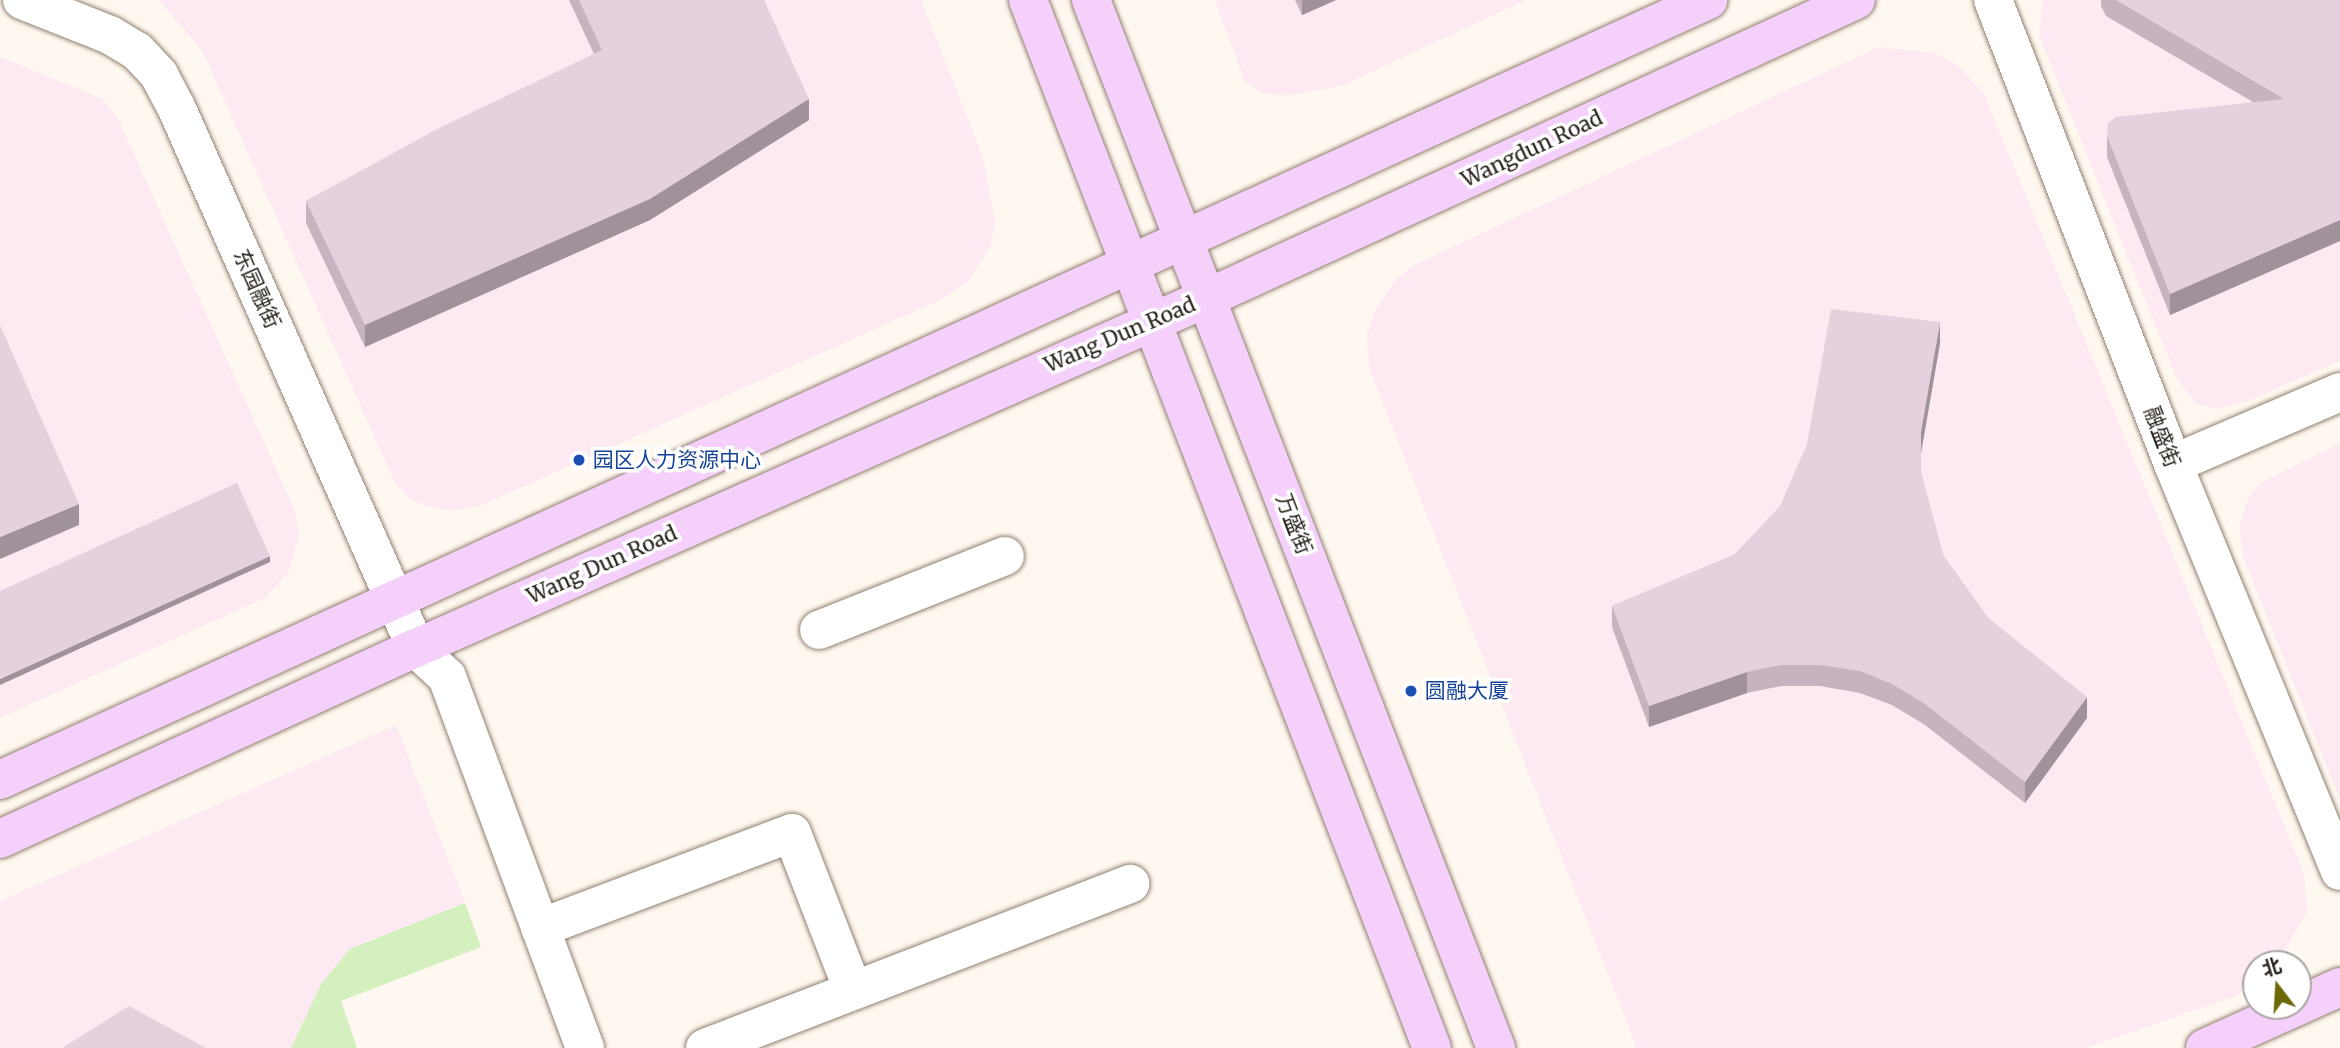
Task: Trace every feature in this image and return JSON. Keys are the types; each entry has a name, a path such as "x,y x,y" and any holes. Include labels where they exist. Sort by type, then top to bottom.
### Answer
{"main road":[{"path":"1028,0 1432,1048"},
{"name":"万盛街","path":"1091,0 1496,1048"},
{"path":"0,780 1708,0"},
{"name":"Wangdun Road","path":"1207,298 1856,0"},
{"name":"Wang Dun Road","path":"0,838 416,648 1151,320 1207,298"},
{"path":"2312,1000 2340,987"},
{"path":"2205,1048 2267,1020"}],"street":[{"name":"东园融街","path":"22,0 110,34 137,51 159,75 416,648"},
{"name":"融盛街","path":"1993,0 2173,464 2340,871"},
{"path":"2173,464 2340,392"},
{"path":"819,630 1005,556"},
{"path":"416,648 447,677 584,1048"},
{"path":"540,928 792,833 853,990"},
{"path":"705,1048 782,1034 853,990 1130,884"}],"shaded area":[{"path":"159,0 921,0 983,158 995,221 991,245 967,283 942,299 480,506 450,511 430,507 409,499 394,481 203,52"},
{"path":"1215,0 1526,0 1341,86 1285,96 1263,93 1245,82"},
{"path":"2043,0 2340,0 2340,361 2246,402 2217,409 2196,404 2177,379 2039,35"},
{"name":"圆融大厦","path":"1879,47 1934,53 1959,66 1984,94 2304,874 2307,912 2284,950 2242,950 2242,992 2236,996 2085,1048 1637,1048 1369,368 1367,335 1376,309 1394,282 1412,266"},
{"path":"0,57 103,99 119,121 295,511 299,535 288,573 265,598 0,718"},
{"path":"2340,443 2340,800 2243,556 2239,528 2248,499 2261,483"},
{"path":"396,725 465,903 350,949 321,984 291,1048 0,1048 0,901"}],"green space":[{"path":"465,903 481,947 341,1001 357,1048 291,1048 321,984 350,949"}],"building":[{"path":"579,0 764,0 809,99 650,199 365,325 306,201 435,130 602,50"},
{"path":"2116,0 2340,0 2340,220 2170,294 2107,136 2108,123 2116,117 2284,99"},
{"path":"1831,309 1940,322 1921,432 1921,473 1943,555 1987,617 2087,697 2025,782 1925,704 1892,684 1860,671 1820,665 1781,665 1747,672 1649,706 1612,606 1734,555 1780,506 1807,444"},
{"path":"0,325 79,504 0,537"},
{"path":"237,483 270,556 0,679 0,591"},
{"path":"129,1006 206,1048 62,1048"}],"place":[{"name":"园区人力资源中心","path":"579,460"},
{"name":"圆融大厦","path":"1411,691"}]}
